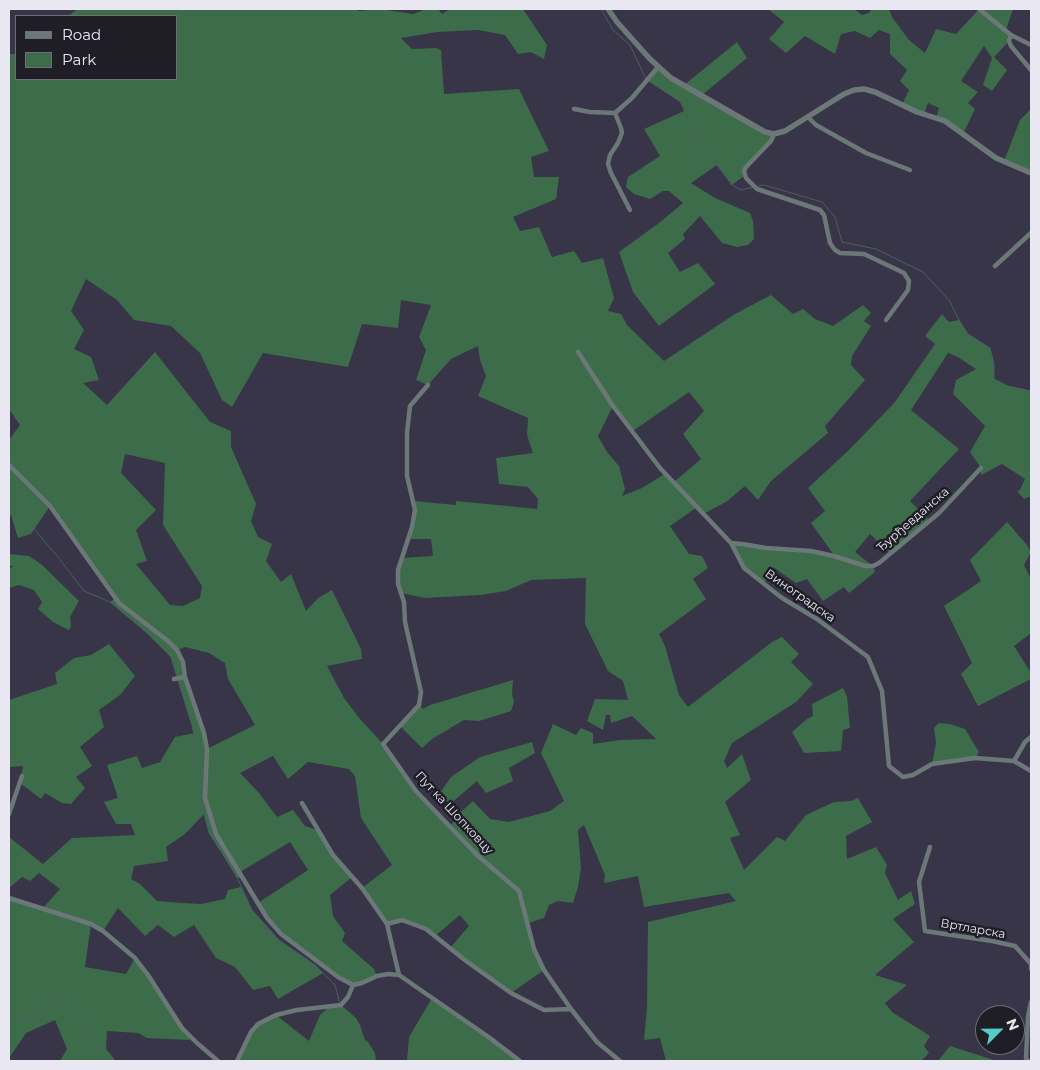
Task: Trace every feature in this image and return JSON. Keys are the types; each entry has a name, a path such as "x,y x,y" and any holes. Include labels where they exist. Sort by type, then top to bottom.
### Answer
{"street":[{"path":"608,9 617,22 658,67 671,78 759,130 774,134 785,131 849,91 869,90 917,112 945,121 996,158 1031,173"},
{"path":"980,9 1011,35 1031,45"},
{"path":"1011,35 1010,46 1031,70"},
{"path":"574,109 615,113 632,98 658,67"},
{"path":"615,113 622,133 610,155 608,164 630,210"},
{"path":"808,117 816,125 866,153 910,170"},
{"path":"774,134 771,142 746,167 744,171 746,178 757,189 820,210 824,215 830,243 836,250 864,254 904,273 909,281 908,290 886,320"},
{"path":"995,266 1031,233"},
{"name":"Виноградска","path":"578,352 613,406 660,468 731,544 744,568 782,598 817,619 868,657 882,691 890,766 903,777 932,764 975,758 1014,761 1031,771"},
{"name":"Пут ка Шопковцу","path":"428,385 410,406 407,433 407,476 416,510 398,570 398,584 404,602 405,622 421,692 419,705 383,744 416,791 477,855 519,891 534,949 544,970 597,1042 620,1061"},
{"path":"9,464 50,506 119,603 177,650 183,662 183,677 204,732 207,749 205,798 216,834 267,918 281,934 338,977 353,985 377,976 388,974 400,975 520,1061"},
{"name":"Ђурђевданска","path":"731,544 811,551 865,566 873,566 939,513 981,468"},
{"path":"174,678 183,677"},
{"path":"1014,761 1025,742 1031,737"},
{"path":"9,814 22,776"},
{"path":"302,803 333,855 362,888 387,924 400,975"},
{"name":"Вртларска","path":"930,847 919,882 925,931 1015,946 1030,964 1031,969"},
{"path":"9,898 91,924 103,930 135,958 182,1028 218,1061"},
{"path":"387,924 402,920 426,929 466,961 505,988 544,1010 571,1009"},
{"path":"237,1061 250,1032 258,1024 276,1015 298,1010 341,1005 348,997 353,985"},
{"path":"1028,1061 1026,1058 1028,1017 1031,1002"}],"green space":[{"path":"78,9 357,9 358,11 380,9 413,14 426,9 438,9 442,14 450,9 523,9 547,45 544,59 531,52 518,54 505,35 478,30 437,32 401,38 412,49 436,48 441,50 444,94 519,89 549,151 531,157 534,177 559,177 556,199 513,217 520,231 539,227 552,257 574,251 582,263 603,258 614,298 608,311 621,314 627,325 664,361 735,314 771,295 793,314 803,309 815,319 833,326 863,305 871,313 864,321 871,326 852,356 851,365 865,380 825,426 828,433 771,481 758,500 745,486 726,502 703,514 696,508 670,526 689,554 702,556 708,568 693,579 706,599 659,634 665,646 679,695 688,707 772,642 782,637 799,654 791,662 813,684 796,702 732,743 724,761 727,768 742,754 751,780 725,802 740,835 730,838 744,870 777,837 785,841 806,815 834,802 851,801 858,798 872,822 846,836 847,859 876,847 887,865 885,873 898,900 911,891 915,904 893,919 914,942 875,975 907,985 885,1003 892,1012 930,1036 924,1046 929,1053 921,1061 666,1061 660,1038 644,1040 647,1008 648,922 736,901 729,893 644,907 638,876 604,883 605,875 584,825 578,830 581,868 573,903 558,901 549,905 544,918 529,923 534,949 544,970 511,993 450,948 469,926 460,915 435,936 426,929 402,920 387,924 362,888 392,865 361,818 355,776 349,769 308,762 288,779 273,756 240,773 259,793 277,817 293,810 305,826 319,831 333,855 352,877 330,895 333,916 345,933 342,941 374,969 377,976 353,985 281,934 258,903 308,870 290,842 240,872 243,877 237,878 209,833 204,814 185,834 166,847 168,861 134,866 131,879 140,884 157,901 182,903 201,904 225,899 228,890 241,887 252,910 279,940 315,965 323,973 278,999 270,986 253,990 235,967 216,958 194,925 174,937 158,925 145,936 118,908 103,931 91,924 85,967 126,974 135,958 191,1037 189,1040 147,1038 138,1033 107,1031 106,1049 116,1061 60,1061 67,1049 55,1020 26,1033 9,1058 9,898 42,909 60,889 39,873 30,881 22,877 9,888 9,837 43,864 72,838 135,835 131,824 116,824 104,802 118,798 107,765 137,756 142,768 160,762 175,737 194,733 171,657 147,633 110,602 115,598 50,506 31,534 18,538 11,515 9,515 9,440 20,425 9,409 9,54 15,54 15,80 178,80 178,15 69,15","holes":["86,279 117,300 134,320 171,326 200,353 222,400 232,407 263,353 348,367 362,324 398,328 401,300 431,305 419,337 426,350 416,380 428,385 451,359 478,346 480,360 486,376 478,396 528,418 527,435 533,453 496,458 499,484 528,487 538,499 537,509 456,501 456,505 413,501 415,510 408,539 431,539 433,556 402,558 398,570 401,593 425,598 480,595 506,591 531,580 586,578 585,624 608,671 623,681 628,700 595,699 587,721 603,730 606,715 610,715 611,723 632,716 656,739 620,740 593,744 593,733 581,728 576,735 553,724 541,753 564,801 550,811 509,822 490,819 473,801 451,825 416,791 383,744 344,698 327,666 362,659 361,649 332,590 318,598 306,611 291,574 281,582 266,561 272,544 258,537 251,521 256,504 231,447 231,431 210,422 155,352 107,405 83,383 99,380 91,357 74,349 84,330 71,311","689,392 704,411 683,434 701,459 674,482 666,473 642,488 622,496 625,489 619,466 607,452 598,436 613,406 633,431","125,454 165,463 163,525 202,586 200,598 183,606 170,605 136,564 147,561 136,530 156,510 121,473","185,647 209,653 225,663 228,679 255,725 207,749 177,650"]},
{"path":"768,9 854,9 862,15 869,13 872,9 889,9 892,17 909,40 925,53 936,29 956,34 979,9 1013,9 1006,30 1011,35 1009,41 994,57 1007,70 992,91 983,85 992,58 984,46 961,81 978,92 968,103 975,109 963,134 936,118 939,108 928,103 924,115 902,105 909,90 900,81 907,70 890,54 890,34 879,30 870,38 855,31 841,34 835,54 805,36 786,53 769,39 784,22"},
{"path":"737,42 747,58 702,95 773,137 746,167 745,175 732,185 717,165 691,183 715,198 750,213 753,221 754,239 748,245 737,247 722,243 700,216 683,234 685,239 668,253 680,272 698,263 715,284 659,326 633,292 619,252 683,203 669,191 663,191 650,199 634,194 626,187 628,177 660,156 644,129 684,111 680,102 647,80 658,67 684,85"},
{"path":"1031,109 1031,173 1004,161 1020,120"},
{"path":"942,314 949,322 959,320 968,334 990,348 994,364 994,379 1008,386 1031,391 1031,496 1024,499 1017,491 1020,490 1025,479 1002,464 981,475 981,468 970,452 985,426 953,394 956,380 976,369 948,353 911,410 959,449 910,501 930,521 890,553 870,534 855,552 873,566 875,572 849,593 844,587 823,601 807,579 796,583 773,567 764,584 744,568 731,544 834,555 811,523 825,511 808,488 850,449 895,402 935,344 925,336"},
{"path":"1007,522 1031,552 1024,565 1031,579 1031,633 1014,646 1031,673 1031,679 978,706 961,674 972,663 944,606 981,581 970,560"},
{"path":"9,554 29,556 41,564 79,601 70,617 71,626 69,630 53,622 38,609 42,602 34,590 19,585 9,588 9,569 14,566 9,566"},
{"path":"109,644 135,676 120,695 99,710 104,727 80,747 92,766 76,777 85,788 71,804 62,803 45,793 41,799 20,783 23,766 9,767 9,700 57,684 55,673 74,658 91,655"},
{"path":"513,680 512,694 514,702 511,711 479,721 464,720 432,739 422,748 400,726 419,705 423,709 430,705"},
{"path":"843,688 847,697 850,728 843,730 841,751 804,753 792,732 813,716 812,704"},
{"path":"939,723 965,729 979,752 975,758 932,764 936,743 934,728"},
{"path":"532,742 535,753 509,768 513,781 486,793 477,781 449,805 440,793 451,777 480,757"},
{"path":"432,998 520,1061 407,1061 409,1037"},
{"path":"341,1005 356,1018 365,1040 375,1053 376,1061 237,1061 258,1024 276,1015 309,1041 320,1015 329,1007"},
{"path":"950,1046 997,1061 938,1061"}],"waterway":[{"path":"601,9 613,30 630,45 646,79"},
{"path":"649,81 681,102 702,153 717,165 732,185 741,190 754,187"},
{"path":"758,186 764,185 822,202 835,217 842,242 876,249 923,272 949,300 968,334 990,348 994,364 994,379 1008,386 1031,391"},
{"path":"9,500 58,557 84,591 110,602 147,633 171,657 177,677"},
{"path":"178,680 190,719"},
{"path":"192,727 197,786 209,833 235,873 252,910 279,940 315,965 335,985 345,1022 365,1061"},
{"path":"9,1024 41,1015 53,1000 82,1017 100,1051 109,1061"}]}
